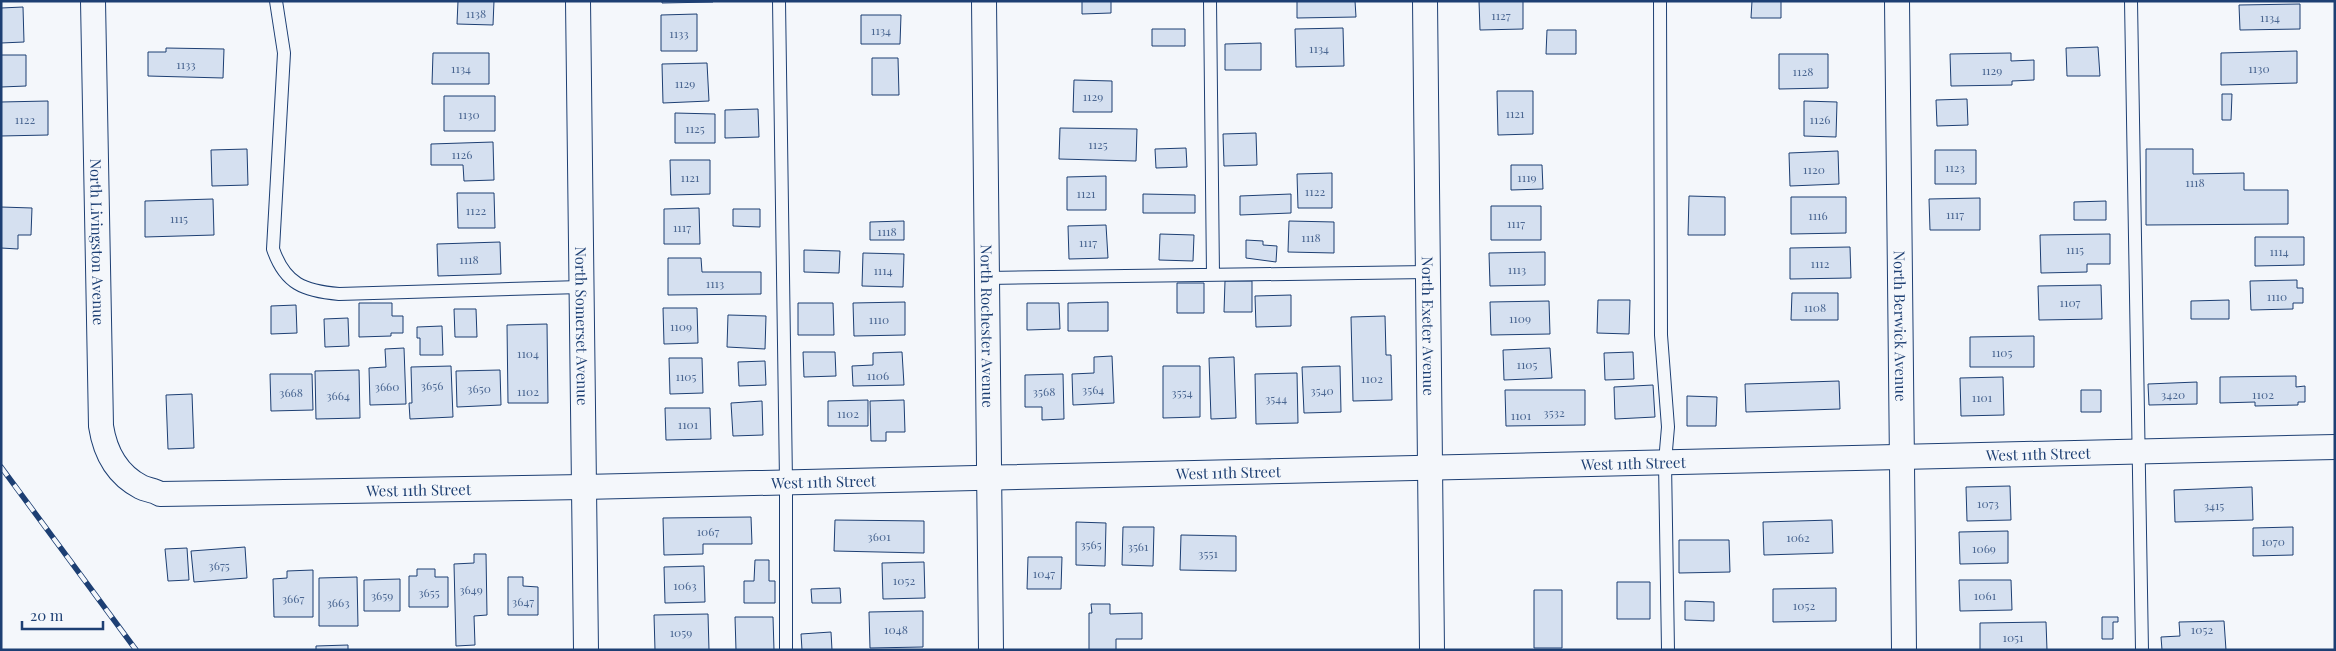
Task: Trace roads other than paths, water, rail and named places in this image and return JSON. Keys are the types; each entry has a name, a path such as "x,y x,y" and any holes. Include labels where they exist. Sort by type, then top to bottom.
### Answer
{"street":[{"name":"North Livingston Avenue","path":"93,1 101,426 108,454 126,477"},
{"name":"North Somerset Avenue","path":"578,1 586,650"},
{"name":"North Rochester Avenue","path":"984,1 991,650"},
{"name":"North Exeter Avenue","path":"1426,1 1432,650"},
{"name":"North Berwick Avenue","path":"1897,1 1904,650"},
{"name":"West 11th Street","path":"126,477 142,487 160,494 583,487 989,476 1430,468 2335,447"}],"lane":[{"path":"276,1 284,53 274,248 279,266 294,281 313,292 339,294 581,287"},
{"path":"779,1 786,481 786,650"},
{"path":"1210,1 1213,275"},
{"path":"1660,1 1661,335 1668,427 1665,462 1668,650"},
{"path":"2131,1 2142,650"},
{"path":"987,278 1428,272"}],"railway":[{"path":"1,467 136,650"}]}
